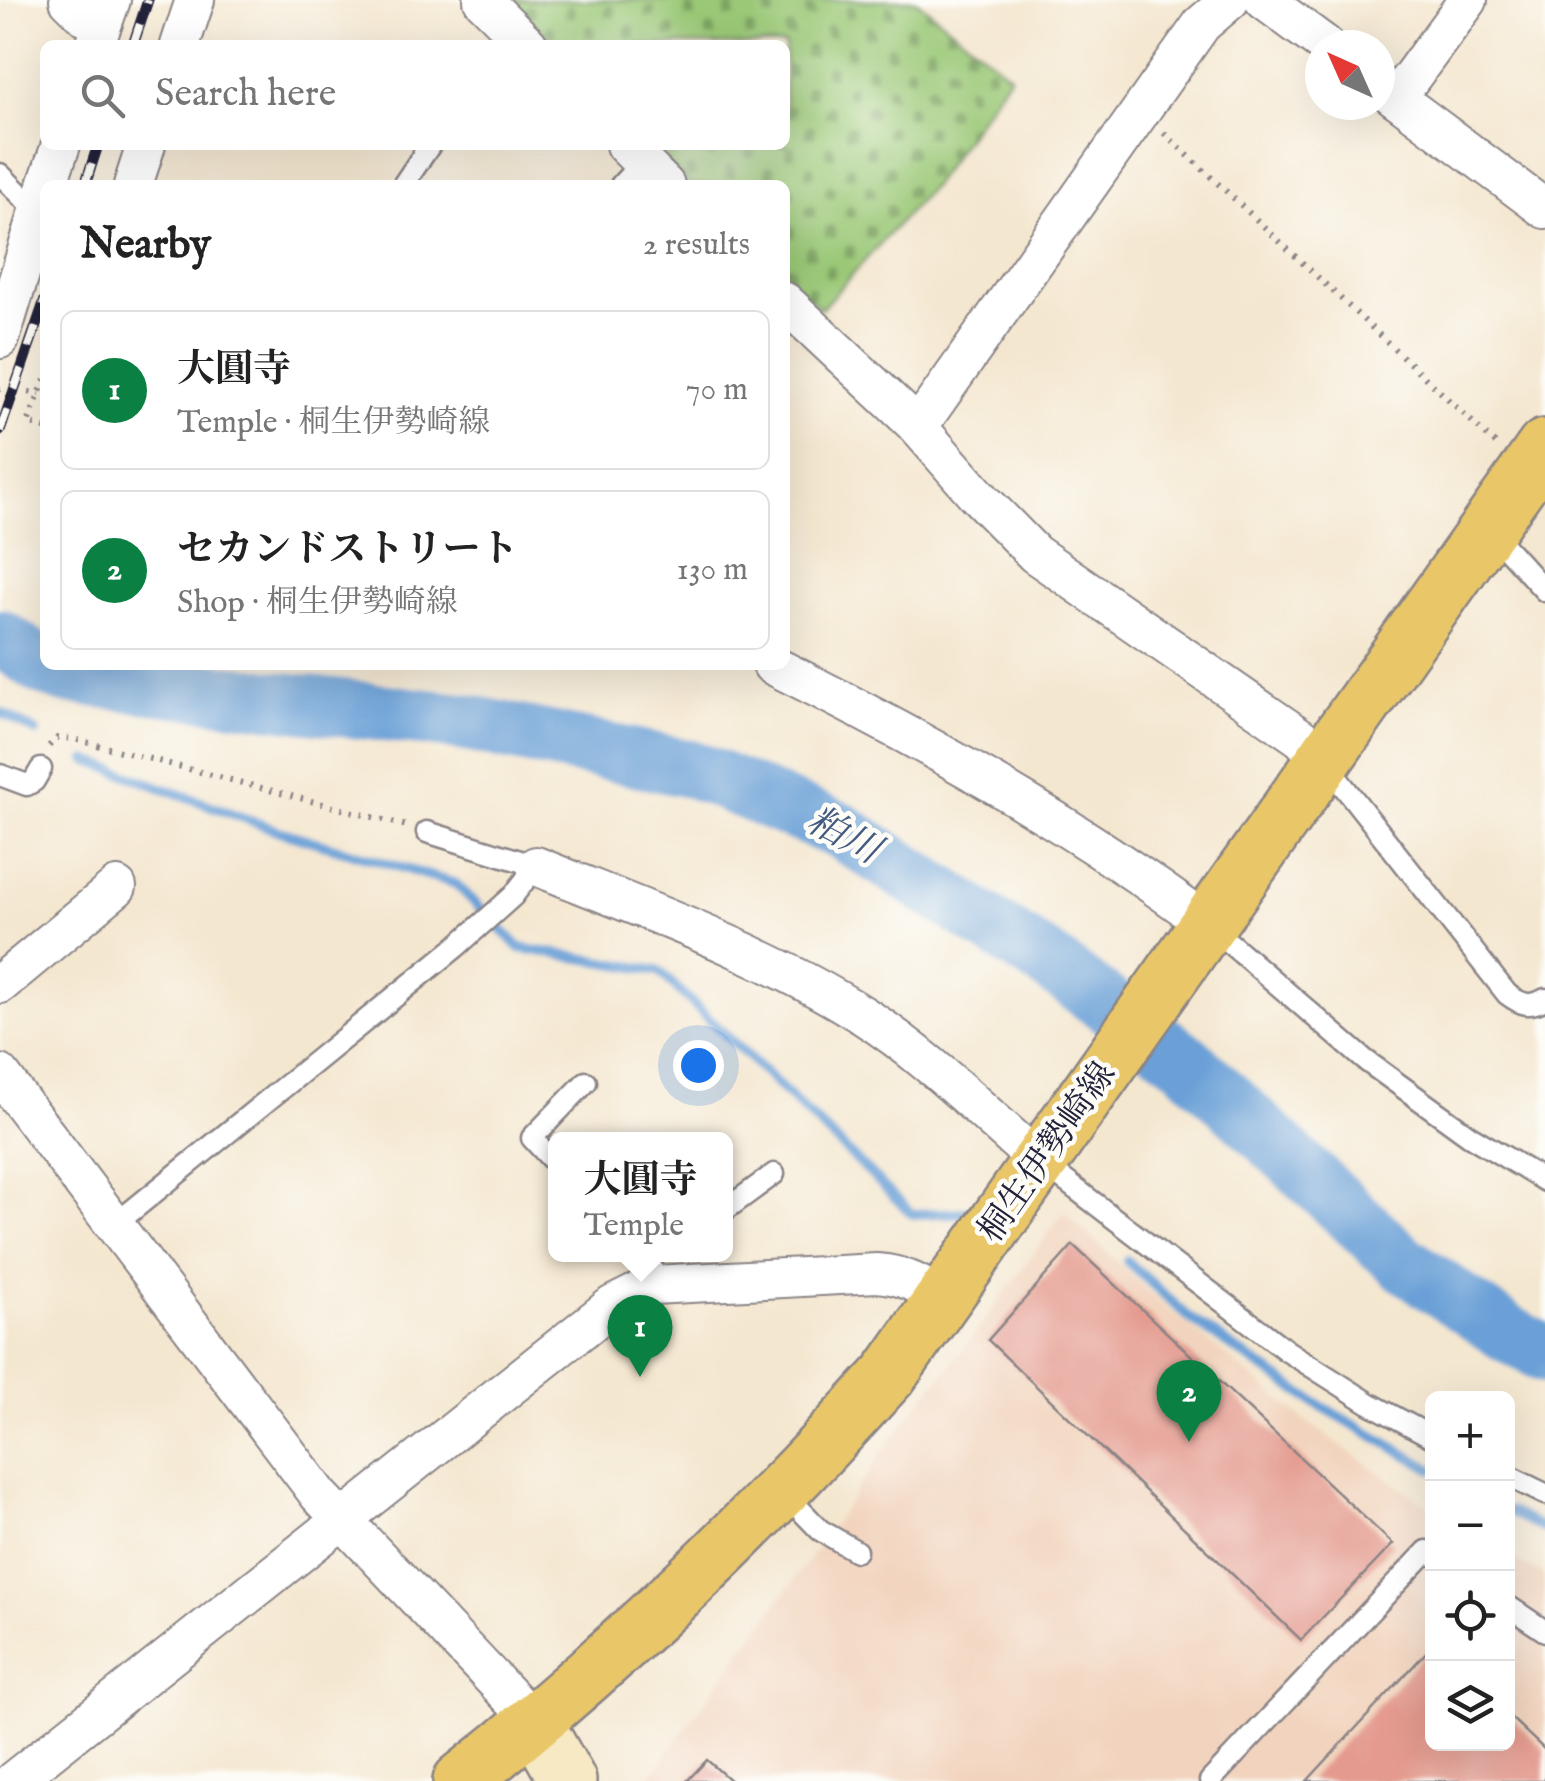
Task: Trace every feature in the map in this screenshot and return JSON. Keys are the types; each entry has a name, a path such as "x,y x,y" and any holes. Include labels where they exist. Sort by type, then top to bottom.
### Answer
{"main road":[{"name":"桐生伊勢崎線","path":"462,1781 535,1723 648,1623 782,1492 890,1374 1485,533 1524,449"}],"street":[{"path":"69,0 84,15 103,22"},
{"path":"182,40 195,0"},
{"path":"483,0 515,40"},
{"path":"916,425 928,414 1202,24 1230,0"},
{"path":"1264,0 1305,30"},
{"path":"1395,84 1468,0"},
{"path":"1395,97 1545,209"},
{"path":"50,180 59,150"},
{"path":"134,180 144,150"},
{"path":"0,339 40,210"},
{"path":"790,307 916,425 1035,554 1301,738 1324,763"},
{"path":"782,670 1056,822 1165,892 1206,930"},
{"path":"536,866 692,930 832,997 928,1062 1045,1157"},
{"path":"0,984 117,888"},
{"path":"0,1074 342,1520 535,1723 568,1781"},
{"path":"14,1781 635,1290 652,1264 897,1275 916,1282 944,1301"}],"lane":[{"path":"406,180 427,150"},
{"path":"0,174 40,195"},
{"path":"1485,533 1506,548 1545,591"},
{"path":"1324,763 1506,994 1520,1004 1536,1005 1545,998"},
{"path":"0,775 27,785 41,769"},
{"path":"113,1226 456,947 512,896 536,866 427,832"},
{"path":"1206,930 1365,1060 1470,1136 1545,1181"},
{"path":"548,1155 532,1138 586,1082"},
{"path":"1045,1157 1288,1351 1425,1433"},
{"path":"733,1204 774,1174"},
{"path":"1515,1479 1545,1494"},
{"path":"782,1492 820,1530 856,1551"},
{"path":"1210,1781 1425,1553"},
{"path":"1515,1611 1545,1631"}],"path":[{"path":"1140,114 1524,449"},
{"path":"29,392 40,394 28,423 40,427"},
{"path":"41,769 48,746 56,738 74,739 427,832"}],"shaded area":[{"path":"1064,1212 1161,1303 1306,1421 1425,1504 1425,1751 1515,1751 1515,1559 1545,1576 1545,1781 647,1781 898,1430 972,1338"}],"green space":[{"path":"511,0 916,0 1010,75 933,185 821,309 790,281 790,180 685,180 655,150 790,150 790,40 549,40"}],"building":[{"path":"1073,1245 1393,1544 1301,1640 988,1340"},
{"path":"1425,1654 1425,1751 1515,1751 1515,1722 1545,1750 1545,1781 1307,1781"},
{"path":"707,1760 731,1781 687,1781"}],"waterway":[{"name":"粕川","path":"0,638 40,664"},
{"name":"粕川","path":"52,670 65,675 462,722 695,770 841,831 1048,962 1186,1061 1402,1262 1505,1332 1545,1354"},
{"path":"0,712 36,732"},
{"path":"87,760 279,831 456,884 520,948 659,971 912,1214 973,1212"},
{"path":"1127,1261 1192,1320 1314,1402 1425,1465"},
{"path":"1515,1514 1545,1529"}],"railway":[{"path":"135,40 148,0"},
{"path":"87,180 96,150"},
{"path":"0,431 40,315"}],"place":[{"name":"大圓寺","path":"640,1377"},
{"name":"セカンドストリート","path":"1189,1442"}]}
